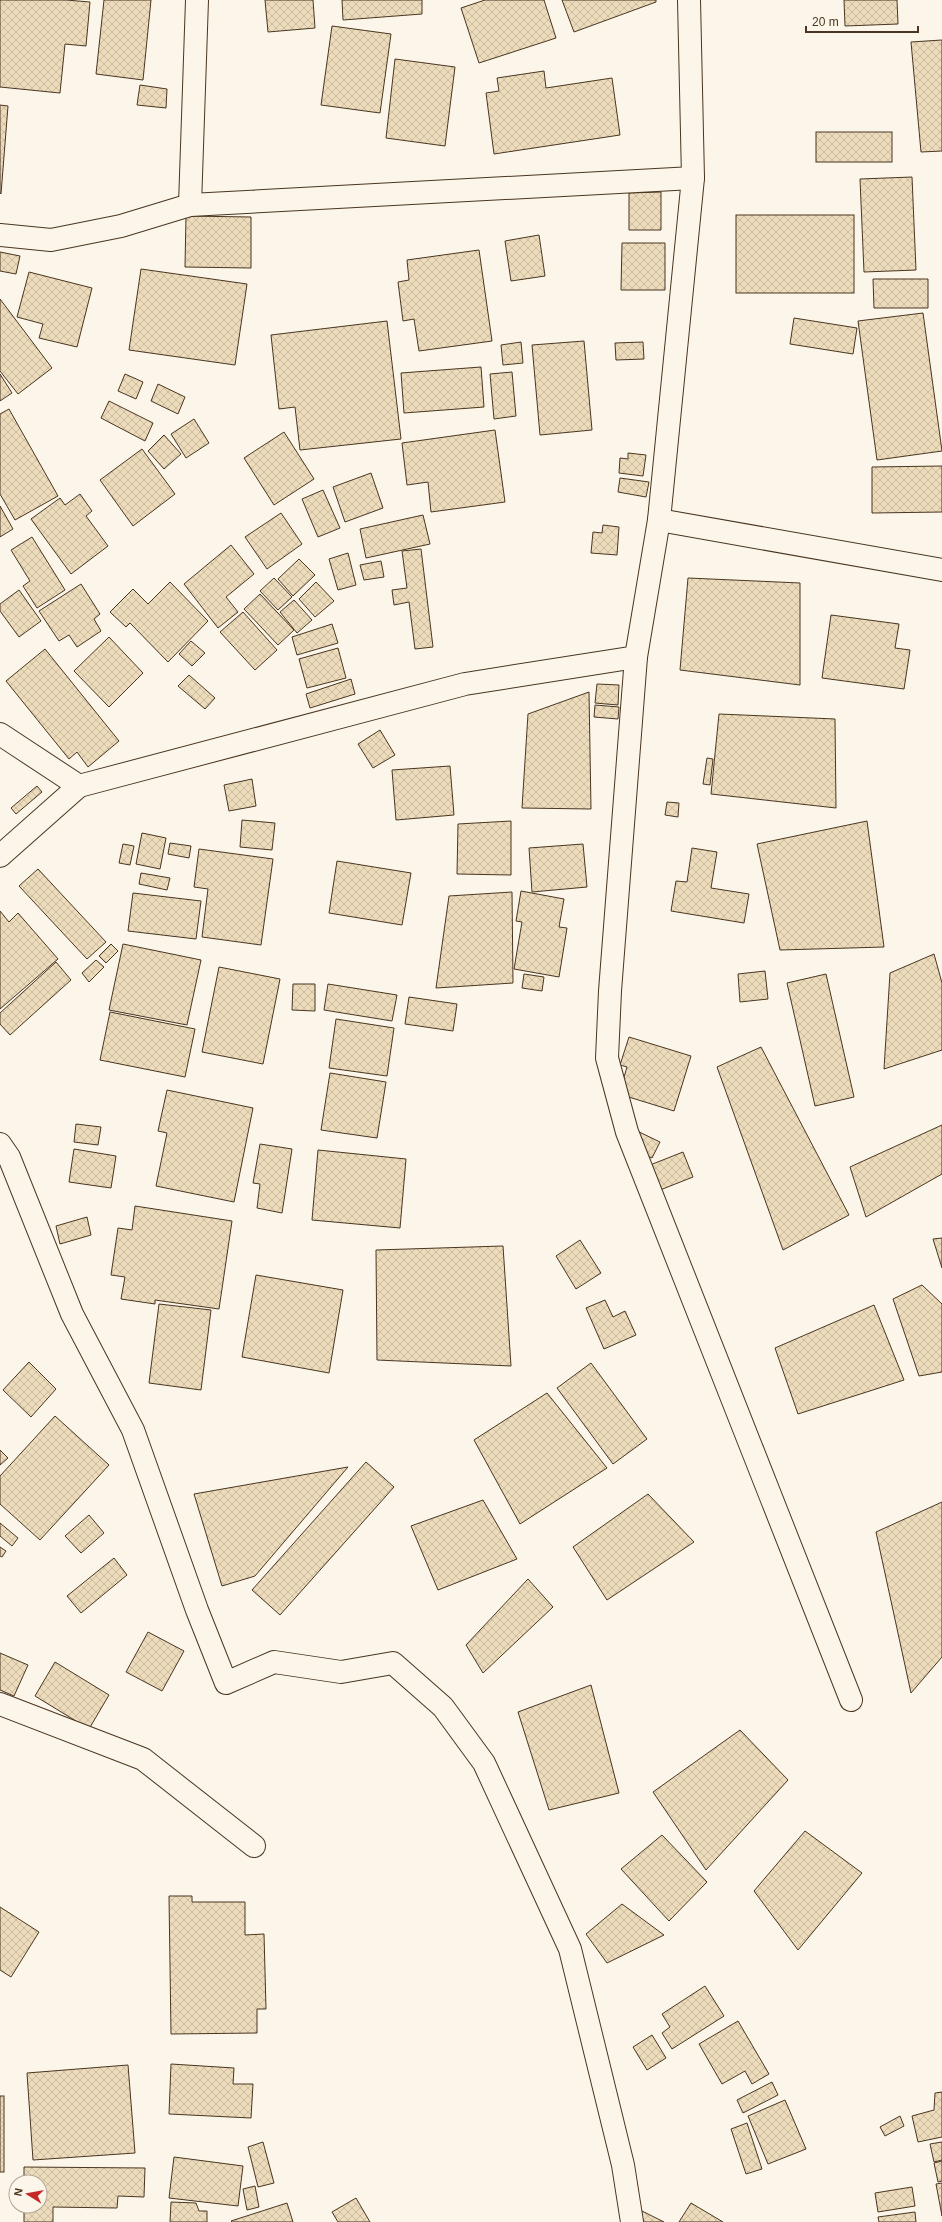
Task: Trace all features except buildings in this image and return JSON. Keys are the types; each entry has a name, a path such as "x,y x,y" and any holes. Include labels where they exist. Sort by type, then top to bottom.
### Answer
{"street":[{"path":"190,205 197,0"},
{"path":"689,0 693,178 659,520 636,657 610,991 607,1058 627,1132 851,1700"},
{"path":"0,236 51,240 121,226 190,205 693,178"},
{"path":"659,520 942,570"},
{"path":"0,856 79,786 465,684 636,657"},
{"path":"0,734 79,786"},
{"path":"0,1144 9,1157 72,1314 133,1430 197,1610 226,1683 274,1662 341,1672 393,1663 443,1707 484,1763 570,1949 623,2165 632,2222"},
{"path":"0,1704 143,1759 254,1846"}]}
